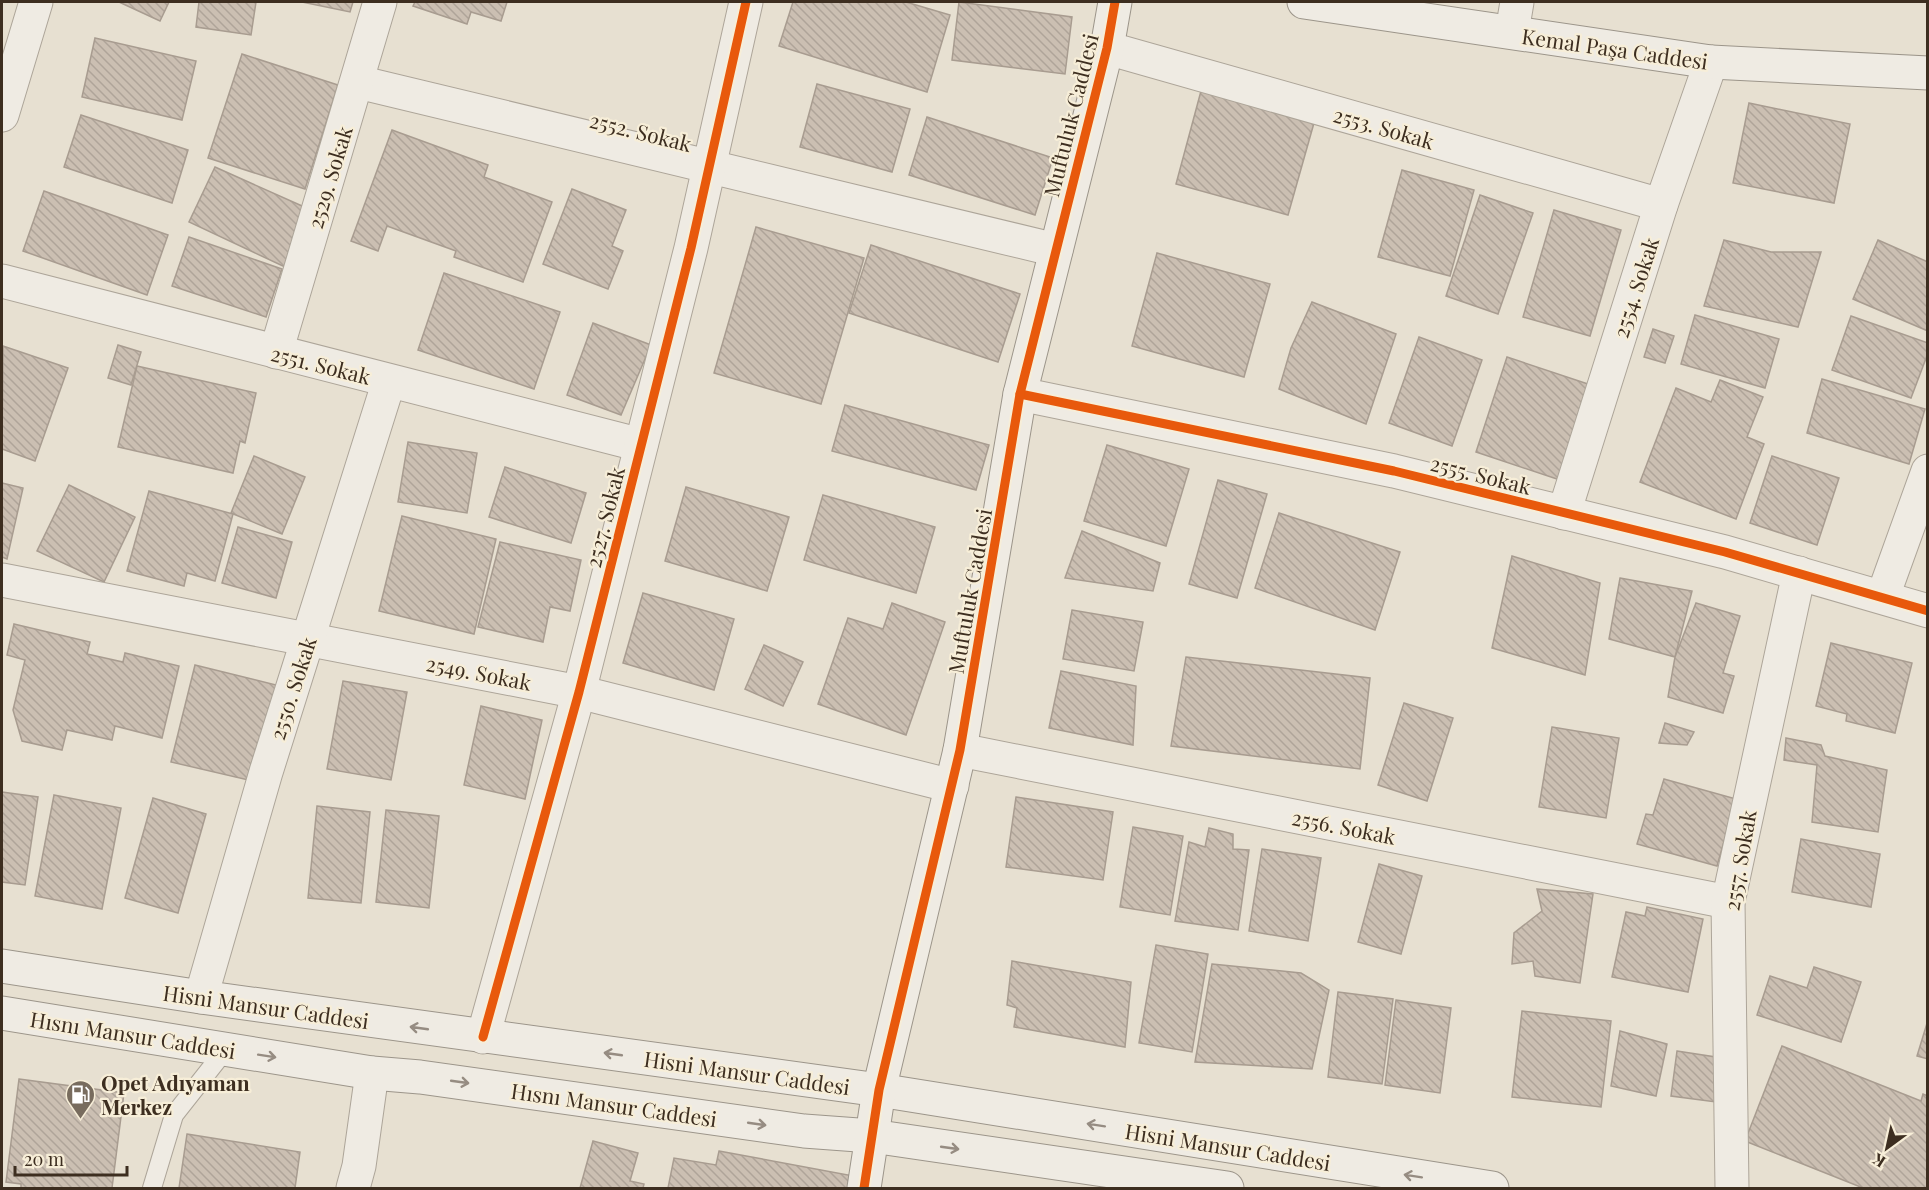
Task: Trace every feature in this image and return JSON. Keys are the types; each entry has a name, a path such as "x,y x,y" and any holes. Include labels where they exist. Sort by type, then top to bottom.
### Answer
{"street":[{"path":"2,115 36,2"},
{"name":"2529. Sokak","path":"276,352 380,2"},
{"name":"2527. Sokak","path":"483,1037 579,692 709,166 746,2"},
{"name":"Muftuluk Caddesi","path":"864,1188 879,1090 960,750 1020,394 1107,48 1115,2"},
{"name":"Kemal Paşa Caddesi","path":"1304,2 1515,17 1711,63 1928,74"},
{"name":"2553. Sokak","path":"1107,48 1661,205"},
{"name":"2554. Sokak","path":"1564,513 1661,205 1711,63"},
{"name":"2552. Sokak","path":"358,82 1056,250"},
{"name":"2551. Sokak","path":"2,281 641,446"},
{"name":"2550. Sokak","path":"201,997 266,772 389,381"},
{"name":"2555. Sokak","path":"1020,394 1394,471 1725,552 1883,596 1928,611"},
{"path":"1883,596 1928,471"},
{"name":"2557. Sokak","path":"1732,1188 1728,902 1798,573"},
{"name":"2549. Sokak","path":"2,580 579,692 952,786"},
{"name":"2556. Sokak","path":"960,750 1728,902"},
{"name":"Hisni Mansur Caddesi","path":"2,966 483,1037 879,1090 1492,1188"},
{"name":"Hısnı Mansur Caddesi","path":"2,1013 372,1073 420,1077 804,1131 872,1136 1227,1188"},
{"path":"353,1188 359,1166 372,1073"}],"lane":[{"path":"152,1188 174,1115 226,1049"}],"building":[{"path":"119,2 169,2 160,21"},
{"path":"199,2 256,2 251,35 196,27"},
{"path":"302,2 353,2 350,12"},
{"path":"415,2 507,2 501,21 471,12 467,24 413,6"},
{"path":"793,2 906,2 950,15 927,92 779,46"},
{"path":"959,2 1072,17 1065,74 952,60"},
{"path":"95,38 196,61 182,120 82,97"},
{"path":"242,54 338,85 305,189 208,158"},
{"path":"817,84 910,109 892,172 800,147"},
{"path":"1201,91 1314,123 1288,215 1176,184"},
{"path":"1749,103 1850,124 1834,203 1733,183"},
{"path":"81,115 188,150 172,203 64,167"},
{"path":"927,117 1053,158 1035,215 909,175"},
{"path":"392,130 488,165 484,177 552,202 523,282 454,257 456,251 387,226 378,251 351,241"},
{"path":"215,167 311,210 285,267 189,222"},
{"path":"1402,170 1474,190 1450,276 1378,257"},
{"path":"572,189 626,210 612,246 623,251 608,289 543,264"},
{"path":"44,191 168,235 147,295 23,251"},
{"path":"1480,195 1533,213 1498,314 1446,296"},
{"path":"1554,210 1621,230 1590,336 1523,317"},
{"path":"756,227 864,258 821,404 714,373"},
{"path":"189,237 282,269 266,317 172,286"},
{"path":"1724,240 1771,252 1821,252 1798,327 1704,306"},
{"path":"1878,240 1928,262 1928,331 1853,299"},
{"path":"871,245 1020,294 998,362 849,313"},
{"path":"1157,253 1270,284 1244,377 1132,346"},
{"path":"444,273 560,312 534,389 418,350"},
{"path":"1312,302 1396,334 1366,424 1279,389 1291,348"},
{"path":"1695,315 1779,339 1765,388 1681,364"},
{"path":"1851,316 1928,343 1928,353 1911,398 1832,370"},
{"path":"593,323 651,345 621,415 567,395"},
{"path":"1653,329 1674,336 1665,363 1644,357"},
{"path":"1419,337 1482,360 1452,446 1389,423"},
{"path":"118,345 141,352 131,385 108,378"},
{"path":"3,346 68,368 35,461 2,449"},
{"path":"1507,357 1597,387 1566,482 1476,452"},
{"path":"137,366 256,393 245,443 240,441 233,473 118,447"},
{"path":"1822,379 1925,409 1909,464 1807,433"},
{"path":"1720,380 1763,397 1747,437 1764,444 1736,519 1640,482 1676,388 1711,402"},
{"path":"845,405 989,445 976,490 832,451"},
{"path":"408,442 477,453 467,513 398,502"},
{"path":"1107,445 1189,469 1166,546 1084,521"},
{"path":"254,456 305,477 282,534 231,513"},
{"path":"1772,456 1839,478 1817,545 1750,523"},
{"path":"505,467 586,493 571,543 489,517"},
{"path":"1218,480 1267,494 1237,598 1189,584"},
{"path":"2,483 23,488 7,559 2,557"},
{"path":"69,485 135,517 104,582 37,551"},
{"path":"686,487 789,517 767,591 665,561"},
{"path":"149,491 233,514 215,581 187,573 184,586 127,571"},
{"path":"823,495 935,527 916,593 804,560"},
{"path":"1279,513 1400,552 1375,630 1255,588"},
{"path":"402,516 496,539 474,634 379,611"},
{"path":"238,527 292,542 276,598 222,583"},
{"path":"1082,531 1160,563 1153,591 1065,578"},
{"path":"500,542 581,560 570,611 550,607 543,642 478,627"},
{"path":"1512,556 1600,583 1585,675 1492,648"},
{"path":"1620,578 1692,591 1675,657 1609,639"},
{"path":"643,593 734,619 714,690 623,663"},
{"path":"892,603 945,622 906,735 818,704 848,618 883,629"},
{"path":"1696,603 1740,616 1723,673 1734,676 1723,713 1668,697 1675,657"},
{"path":"1072,610 1143,622 1134,671 1063,659"},
{"path":"14,624 90,642 87,654 123,662 125,653 179,666 162,738 115,726 112,740 67,730 62,750 22,741 13,710 25,660 7,655"},
{"path":"1831,643 1912,663 1895,733 1846,721 1847,714 1816,706"},
{"path":"764,645 803,662 783,706 745,689"},
{"path":"1186,657 1370,678 1360,769 1171,746"},
{"path":"195,665 284,687 261,783 171,762"},
{"path":"1061,671 1136,686 1133,745 1049,728"},
{"path":"343,681 407,692 391,780 327,769"},
{"path":"1404,703 1453,718 1427,801 1378,785"},
{"path":"481,706 542,720 525,799 464,785"},
{"path":"1665,723 1694,732 1687,745 1659,743"},
{"path":"1552,727 1619,738 1606,818 1539,807"},
{"path":"1786,738 1821,745 1825,756 1887,770 1878,832 1812,822 1817,765 1784,760"},
{"path":"1664,779 1736,799 1717,866 1637,844 1646,814 1653,815"},
{"path":"2,792 38,797 25,885 2,882"},
{"path":"54,795 121,808 102,909 35,896"},
{"path":"1016,797 1113,812 1103,880 1006,867"},
{"path":"153,798 206,814 178,913 125,898"},
{"path":"317,806 370,812 361,903 308,898"},
{"path":"386,810 439,816 429,908 376,902"},
{"path":"1133,827 1183,836 1170,915 1120,907"},
{"path":"1209,828 1233,834 1233,849 1249,850 1238,930 1175,921 1189,842 1205,847"},
{"path":"1801,839 1880,854 1871,907 1792,892"},
{"path":"1262,849 1321,858 1308,941 1249,931"},
{"path":"1379,864 1422,876 1401,954 1358,942"},
{"path":"1537,889 1593,894 1580,983 1535,976 1533,961 1512,964 1514,933 1542,911"},
{"path":"1647,907 1703,919 1688,992 1612,977 1626,912 1645,916"},
{"path":"1156,945 1208,954 1192,1052 1139,1043"},
{"path":"1012,961 1131,982 1125,1047 1014,1027 1017,1008 1007,1005"},
{"path":"1212,964 1301,973 1329,990 1312,1069 1195,1062"},
{"path":"1814,967 1861,982 1841,1042 1757,1015 1770,976 1807,988"},
{"path":"1338,992 1393,999 1382,1084 1328,1077"},
{"path":"1396,1000 1451,1008 1440,1093 1385,1085"},
{"path":"1522,1011 1611,1021 1601,1107 1512,1097"},
{"path":"1928,1020 1928,1059 1917,1056"},
{"path":"1620,1031 1667,1044 1656,1096 1611,1086"},
{"path":"1782,1046 1921,1101 1923,1094 1928,1096 1928,1188 1863,1188 1745,1141"},
{"path":"1677,1051 1722,1058 1716,1102 1671,1096"},
{"path":"19,1079 124,1093 112,1188 21,1188 21,1184 6,1182"},
{"path":"187,1134 300,1152 295,1188 179,1188"},
{"path":"593,1141 638,1153 630,1181 644,1184 643,1188 580,1188"},
{"path":"719,1151 859,1177 857,1188 668,1188 674,1158 716,1165"}],"cycle path":[{"path":"483,1037 579,692 691,248 746,2"},
{"path":"864,1188 879,1090 960,750 1020,394 1107,48 1115,2"},
{"path":"1020,394 1394,471 1725,552 1928,611"}],"place":[{"name":"Opet Adıyaman Merkez","path":"80,1120"}]}
